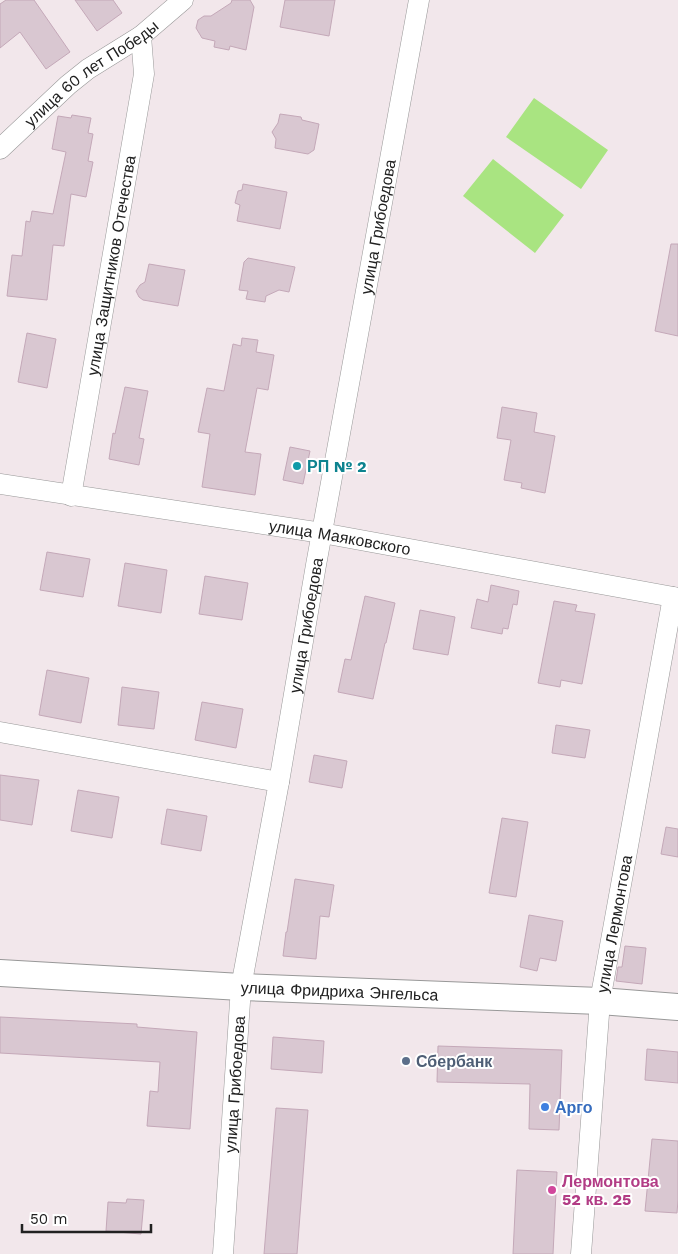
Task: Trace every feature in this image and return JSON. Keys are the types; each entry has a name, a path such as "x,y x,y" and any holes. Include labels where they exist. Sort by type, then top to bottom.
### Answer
{"street":[{"name":"улица 60 лет Победы","path":"0,149 68,85 88,69 141,36 183,0"},
{"name":"улица Грибоедова","path":"223,1254 241,986 419,0"},
{"name":"улица Защитников Отечества","path":"71,496 144,74 141,36"},
{"name":"улица Маяковского","path":"0,484 322,532 676,598"},
{"name":"улица Лермонтова","path":"581,1254 600,1001 676,598"},
{"path":"0,732 279,782"},
{"name":"улица Фридриха Энгельса","path":"0,973 241,986 600,1001 678,1007"}],"green space":[{"path":"534,98 608,150 581,189 506,137"},
{"path":"493,159 564,215 535,253 463,196"}],"building":[{"path":"6,0 34,0 70,52 46,69 20,32 0,48 0,4"},
{"path":"75,0 113,0 122,13 97,31"},
{"path":"232,0 250,0 254,7 246,50 230,46 229,50 214,47 215,41 202,38 196,28 198,20 204,16 211,16 231,3"},
{"path":"285,0 335,0 329,36 280,27"},
{"path":"280,114 301,117 302,120 319,124 314,150 308,154 275,148 276,139 272,132 278,123"},
{"path":"72,115 91,118 88,133 93,134 88,161 93,162 86,197 71,194 64,246 53,245 47,300 7,296 12,255 22,256 26,221 30,222 32,211 53,214 66,152 52,149 58,116 71,118"},
{"path":"243,184 287,192 280,229 237,221 240,205 235,203 238,191 242,190"},
{"path":"671,244 678,244 678,336 655,331"},
{"path":"248,258 295,267 289,292 279,290 266,296 265,302 246,299 248,291 239,290 244,262"},
{"path":"149,264 185,270 178,306 143,300 139,297 136,291 145,282"},
{"path":"27,333 56,339 47,388 18,382"},
{"path":"242,338 258,340 256,352 274,355 268,390 257,388 245,452 261,454 255,495 202,487 210,434 198,432 207,388 224,391 233,344 241,346"},
{"path":"125,387 148,391 139,438 144,439 139,465 109,459 113,433 115,434"},
{"path":"502,407 537,413 534,432 555,436 545,493 521,488 522,483 504,480 511,440 497,438"},
{"name":"РП № 2","path":"290,447 310,451 303,484 283,480"},
{"path":"47,552 90,559 83,597 40,590"},
{"path":"125,563 167,570 161,613 118,606"},
{"path":"205,576 248,583 242,620 199,614"},
{"path":"491,585 519,591 517,605 513,604 508,629 503,628 502,634 471,628 477,599 488,602"},
{"path":"365,596 395,603 373,699 338,692 345,659 351,660"},
{"path":"554,601 577,605 575,611 595,614 582,684 561,680 560,687 538,683"},
{"path":"420,610 455,617 448,655 413,649"},
{"path":"47,670 89,678 81,723 39,715"},
{"path":"122,687 159,692 154,729 118,725"},
{"path":"202,702 243,709 236,748 195,740"},
{"path":"556,725 590,730 585,758 552,753"},
{"path":"314,755 347,761 342,788 309,782"},
{"path":"0,775 39,780 32,825 0,820"},
{"path":"78,790 119,797 112,838 71,831"},
{"path":"167,809 207,816 201,851 161,844"},
{"path":"502,818 528,822 516,897 489,893"},
{"path":"666,827 678,829 678,857 661,854"},
{"path":"295,879 334,885 329,917 320,916 316,959 283,956"},
{"path":"529,915 563,921 556,961 540,958 537,971 520,967"},
{"path":"625,946 646,948 642,984 616,981 618,967 622,967"},
{"path":"0,1017 137,1024 137,1027 197,1032 190,1129 147,1126 150,1091 158,1092 160,1062 0,1053"},
{"path":"273,1037 324,1041 322,1073 271,1069"},
{"name":"Арго","path":"438,1046 562,1050 559,1130 529,1129 530,1084 437,1082"},
{"path":"647,1049 678,1052 678,1083 645,1080"},
{"path":"276,1108 308,1110 297,1254 264,1254"},
{"path":"652,1139 678,1141 677,1213 645,1211"},
{"path":"517,1170 557,1172 553,1254 513,1254"},
{"path":"127,1199 144,1200 141,1234 106,1231 108,1202 126,1203"}],"place":[{"name":"РП № 2","path":"297,466"},
{"name":"Сбербанк","path":"406,1061"},
{"name":"Арго","path":"545,1107"},
{"name":"Лермонтова 52 кв. 25","path":"552,1190"}]}
